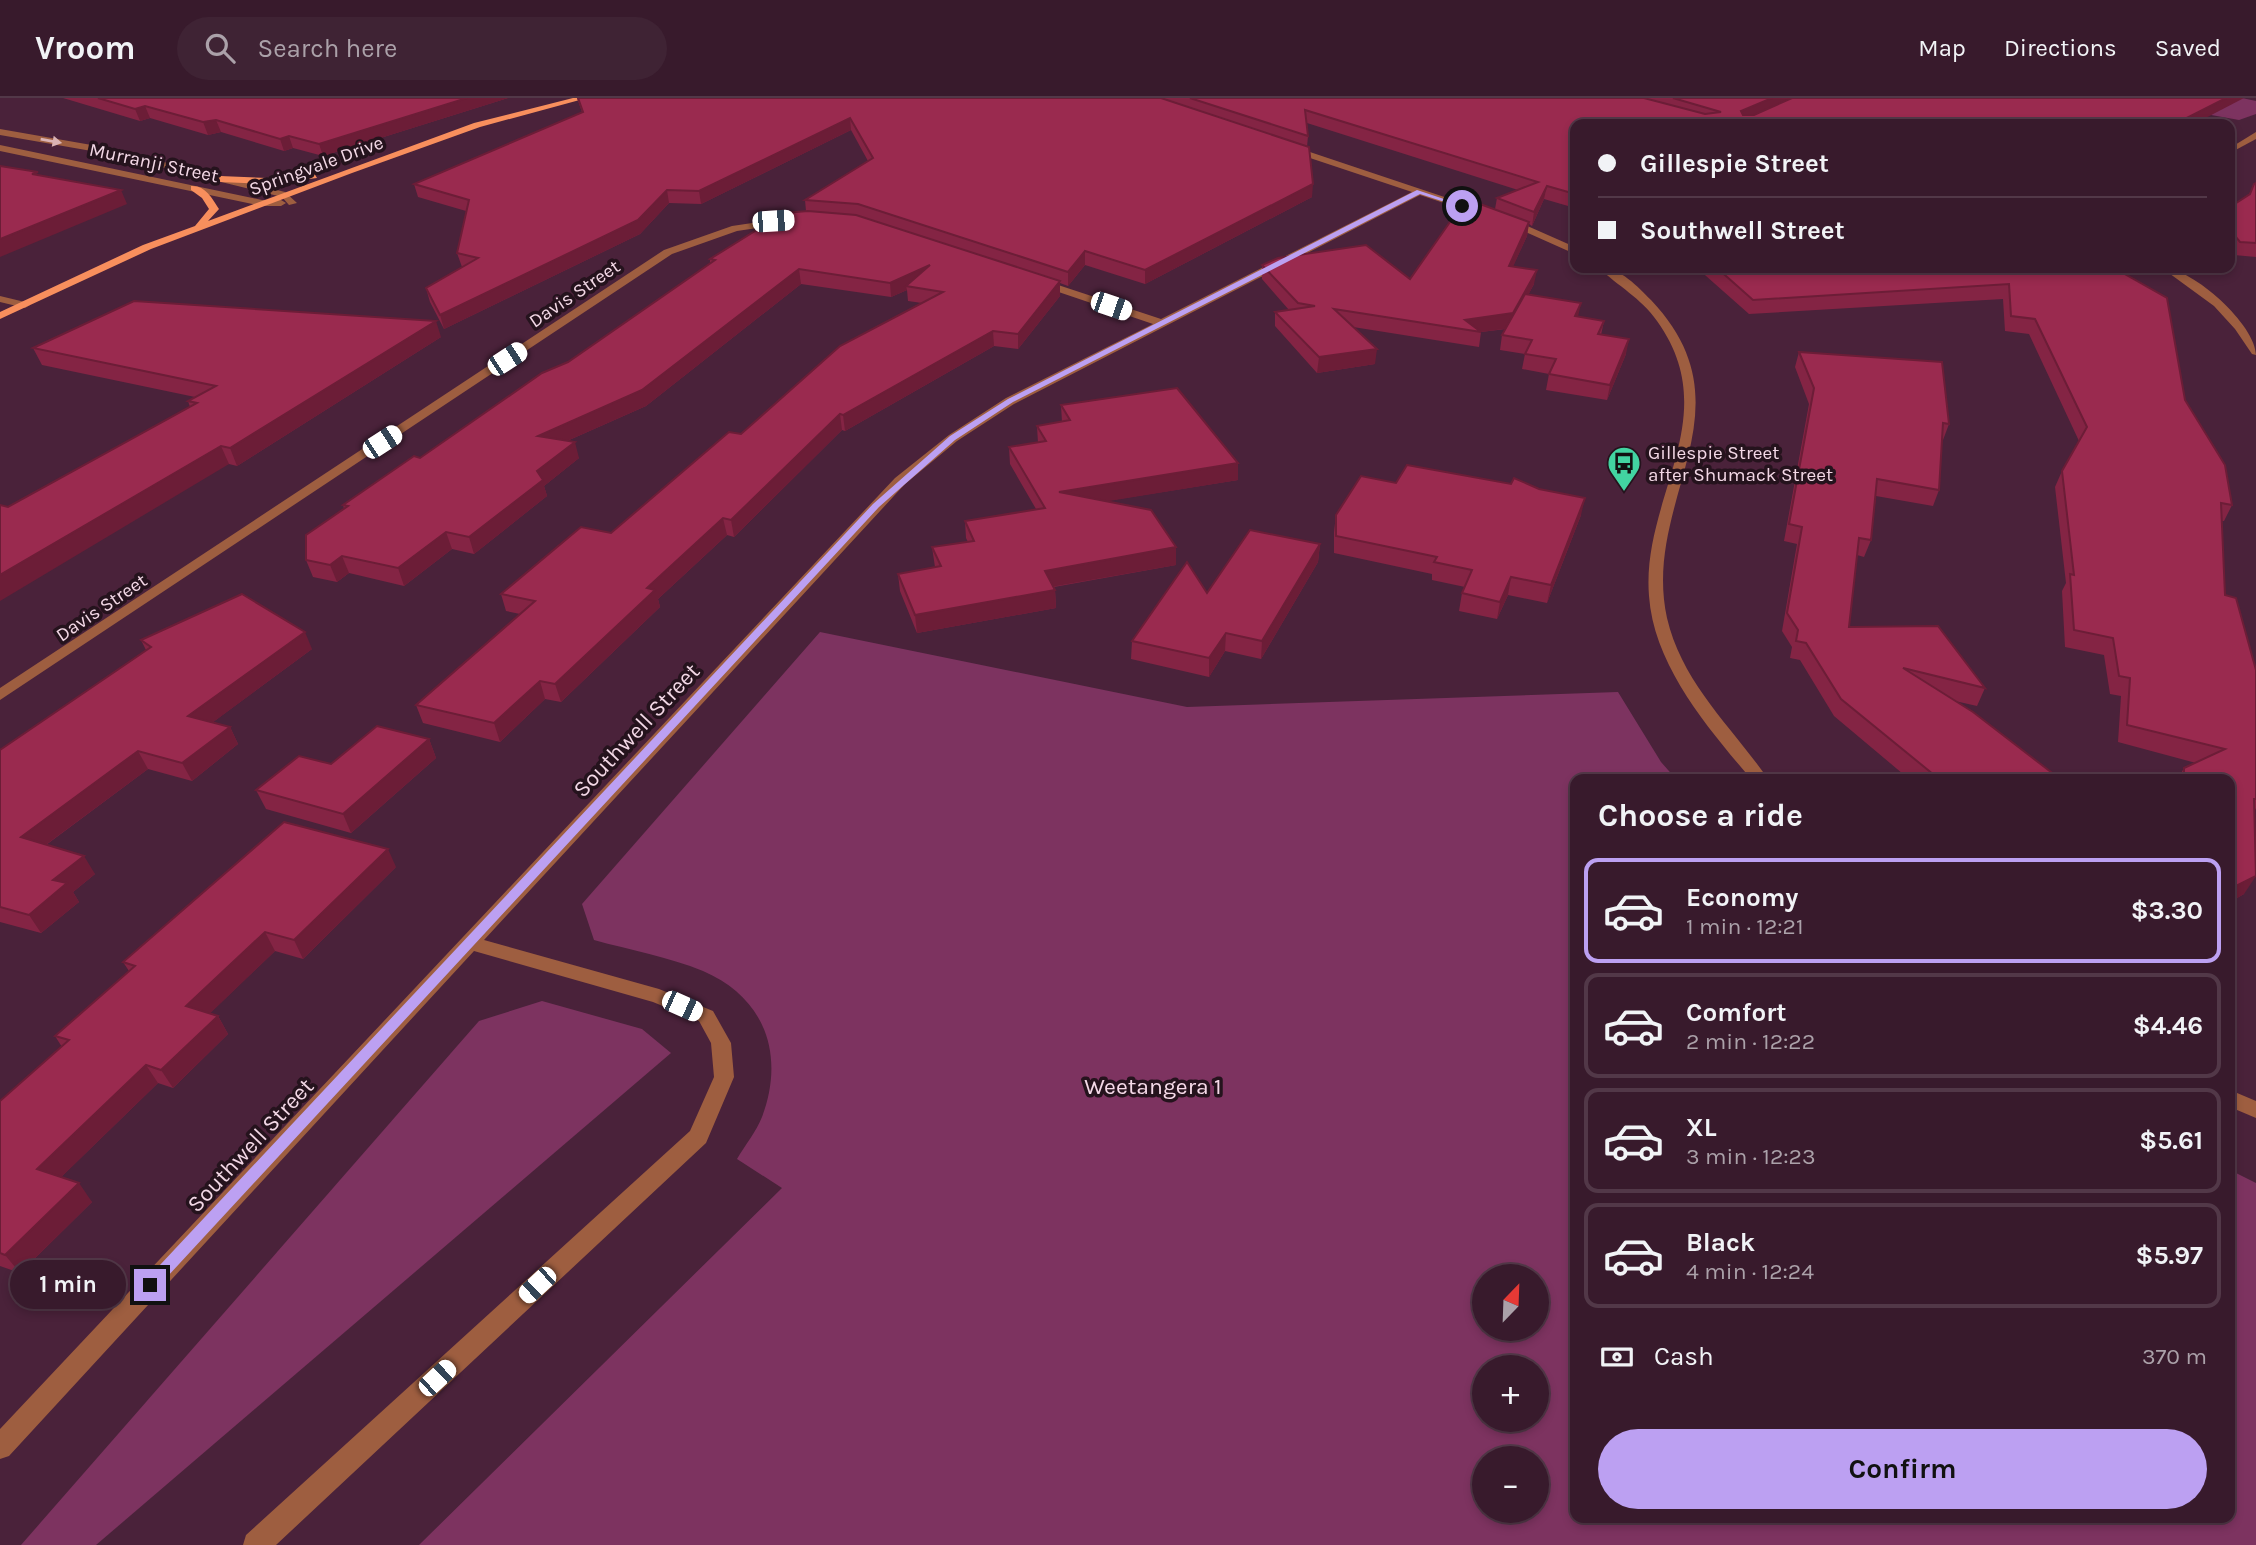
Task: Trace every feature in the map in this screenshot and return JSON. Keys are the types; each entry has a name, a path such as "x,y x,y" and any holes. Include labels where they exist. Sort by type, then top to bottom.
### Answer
{"main road":[{"name":"Springvale Drive","path":"0,316 120,262 147,247 262,203 288,199 583,98"},
{"name":"Springvale Drive","path":"120,262 164,250 349,171 477,125 530,114"},
{"path":"220,179 286,180 349,171"},
{"path":"190,230 208,219 214,209 206,196 194,188"}],"street":[{"name":"Murranji Street","path":"0,132 103,150 288,199"},
{"path":"2235,148 2256,135"},
{"path":"1279,145 1513,223 1570,249"},
{"name":"Murranji Street","path":"0,148 262,203"},
{"name":"Southwell Street","path":"0,1447 900,481 953,438 1010,401 1419,192"},
{"name":"Davis Street","path":"0,695 668,252 735,228 810,219"},
{"path":"1611,273 1647,301 1674,333 1690,369 1694,388 1691,429 1656,547 1656,598 1672,655 1718,730 1756,774"},
{"path":"2174,273 2217,303 2245,332 2256,352"},
{"path":"1029,279 1161,323"},
{"path":"0,299 25,305"},
{"path":"256,1545 698,1137 724,1077 722,1042 706,1016 659,996 469,943"},
{"path":"2235,1100 2256,1110"}],"green space":[{"path":"2117,98 2242,98 2256,101 2256,114 2239,120"},
{"name":"Weetangera 1","path":"820,632 1187,707 1618,692 1661,762 1672,774 1570,774 1570,1523 2235,1523 2235,1172 2256,1183 2256,1545 419,1545 782,1188 737,1159 760,1123 769,1094 770,1051 765,1031 742,997 725,983 703,971 594,940 582,904"},
{"path":"542,1001 642,1029 671,1053 96,1545 21,1545 479,1021"}],"building":[{"path":"98,98 467,98 319,144 289,136 280,139 216,120 203,122 145,106 135,109"},
{"path":"578,98 1161,98 1309,147 1313,184 1145,270 1085,251 1068,272 858,204 805,200 873,158 850,118 699,191 667,190 638,220 440,315 426,288 478,258 457,253 469,200 414,184 583,112"},
{"path":"1190,98 1644,98 1705,114 1721,112 1673,98 1772,98 1741,111 1743,115 1754,115 1792,98 2226,98 2185,119 1570,119 1570,193 1547,186 1534,212 1497,198 1538,182 1305,110 1308,136"},
{"path":"0,166 38,172 32,174 121,190 0,239"},
{"path":"2256,183 2256,243 2240,242 2235,236 2235,204 2250,194"},
{"path":"1480,204 1529,222 1509,266 1537,270 1513,313 1465,320 1481,332 1334,309 1377,349 1319,357 1275,312 1315,306 1298,303 1262,265 1278,258 1366,245 1410,279 1457,212"},
{"path":"808,211 856,215 1060,281 1018,334 993,331 843,415 840,414 731,520 723,518 647,588 655,590 555,684 540,681 494,723 416,705 535,601 501,594 581,527 611,533 729,432 741,434 840,346 943,292 906,286 930,265 890,283 799,269 642,390 538,436 575,442 537,471 543,480 469,537 446,532 398,568 342,556 330,565 306,560 306,535 348,506 343,505 414,456 420,458 542,373 568,362 715,260 710,259 784,213"},
{"path":"1723,273 2123,273 2167,298 2185,400 2225,465 2232,505 2221,503 2225,595 2236,598 2256,670 2256,876 2235,886 2235,774 2184,774 2184,768 2225,749 2127,725 2130,678 2119,676 2113,638 2074,630 2070,574 2074,575 2062,471 2087,427 2035,319 2011,316 2009,284 1753,300"},
{"path":"1525,294 1581,303 1575,316 1604,321 1598,334 1629,339 1610,385 1549,374 1556,359 1525,354 1532,340 1502,335"},
{"path":"134,301 436,321 230,448 221,446 0,575 0,505 8,507 197,403 188,401 216,386 33,348"},
{"path":"1799,352 1942,362 1949,424 1943,423 1939,490 1877,479 1871,540 1859,538 1849,627 1938,626 1985,688 1903,668 1973,712 2054,774 1933,774 1841,699 1806,643 1796,641 1798,630 1787,613 1802,527 1789,524 1814,388"},
{"path":"1177,388 1238,463 1059,492 1151,510 1176,547 1045,571 1055,590 915,615 898,574 941,566 932,547 974,541 965,521 1045,508 1009,447 1046,441 1037,426 1070,420 1061,405"},
{"path":"1407,465 1511,484 1514,478 1539,489 1585,498 1551,585 1511,577 1500,602 1462,593 1472,570 1434,562 1437,557 1336,536 1336,515 1361,476 1396,483"},
{"path":"1250,530 1320,544 1262,641 1226,633 1209,658 1132,641 1187,562 1207,593"},
{"path":"242,594 305,632 188,716 230,727 182,763 138,751 21,837 84,856 53,880 67,883 29,915 0,907 0,750 151,647 141,640"},
{"path":"377,726 429,739 343,814 256,790 299,756 331,764"},
{"path":"284,822 388,849 294,940 265,932 186,1006 218,1016 161,1070 146,1065 37,1169 79,1183 5,1255 0,1253 0,1101 69,1040 55,1036 135,966 123,962"}],"place":[{"name":"Gillespie Street after Shumack Street","path":"1624,493"}],"route":[{"path":"150,1285 900,481 953,438 1010,401 1419,192 1462,206"}]}
